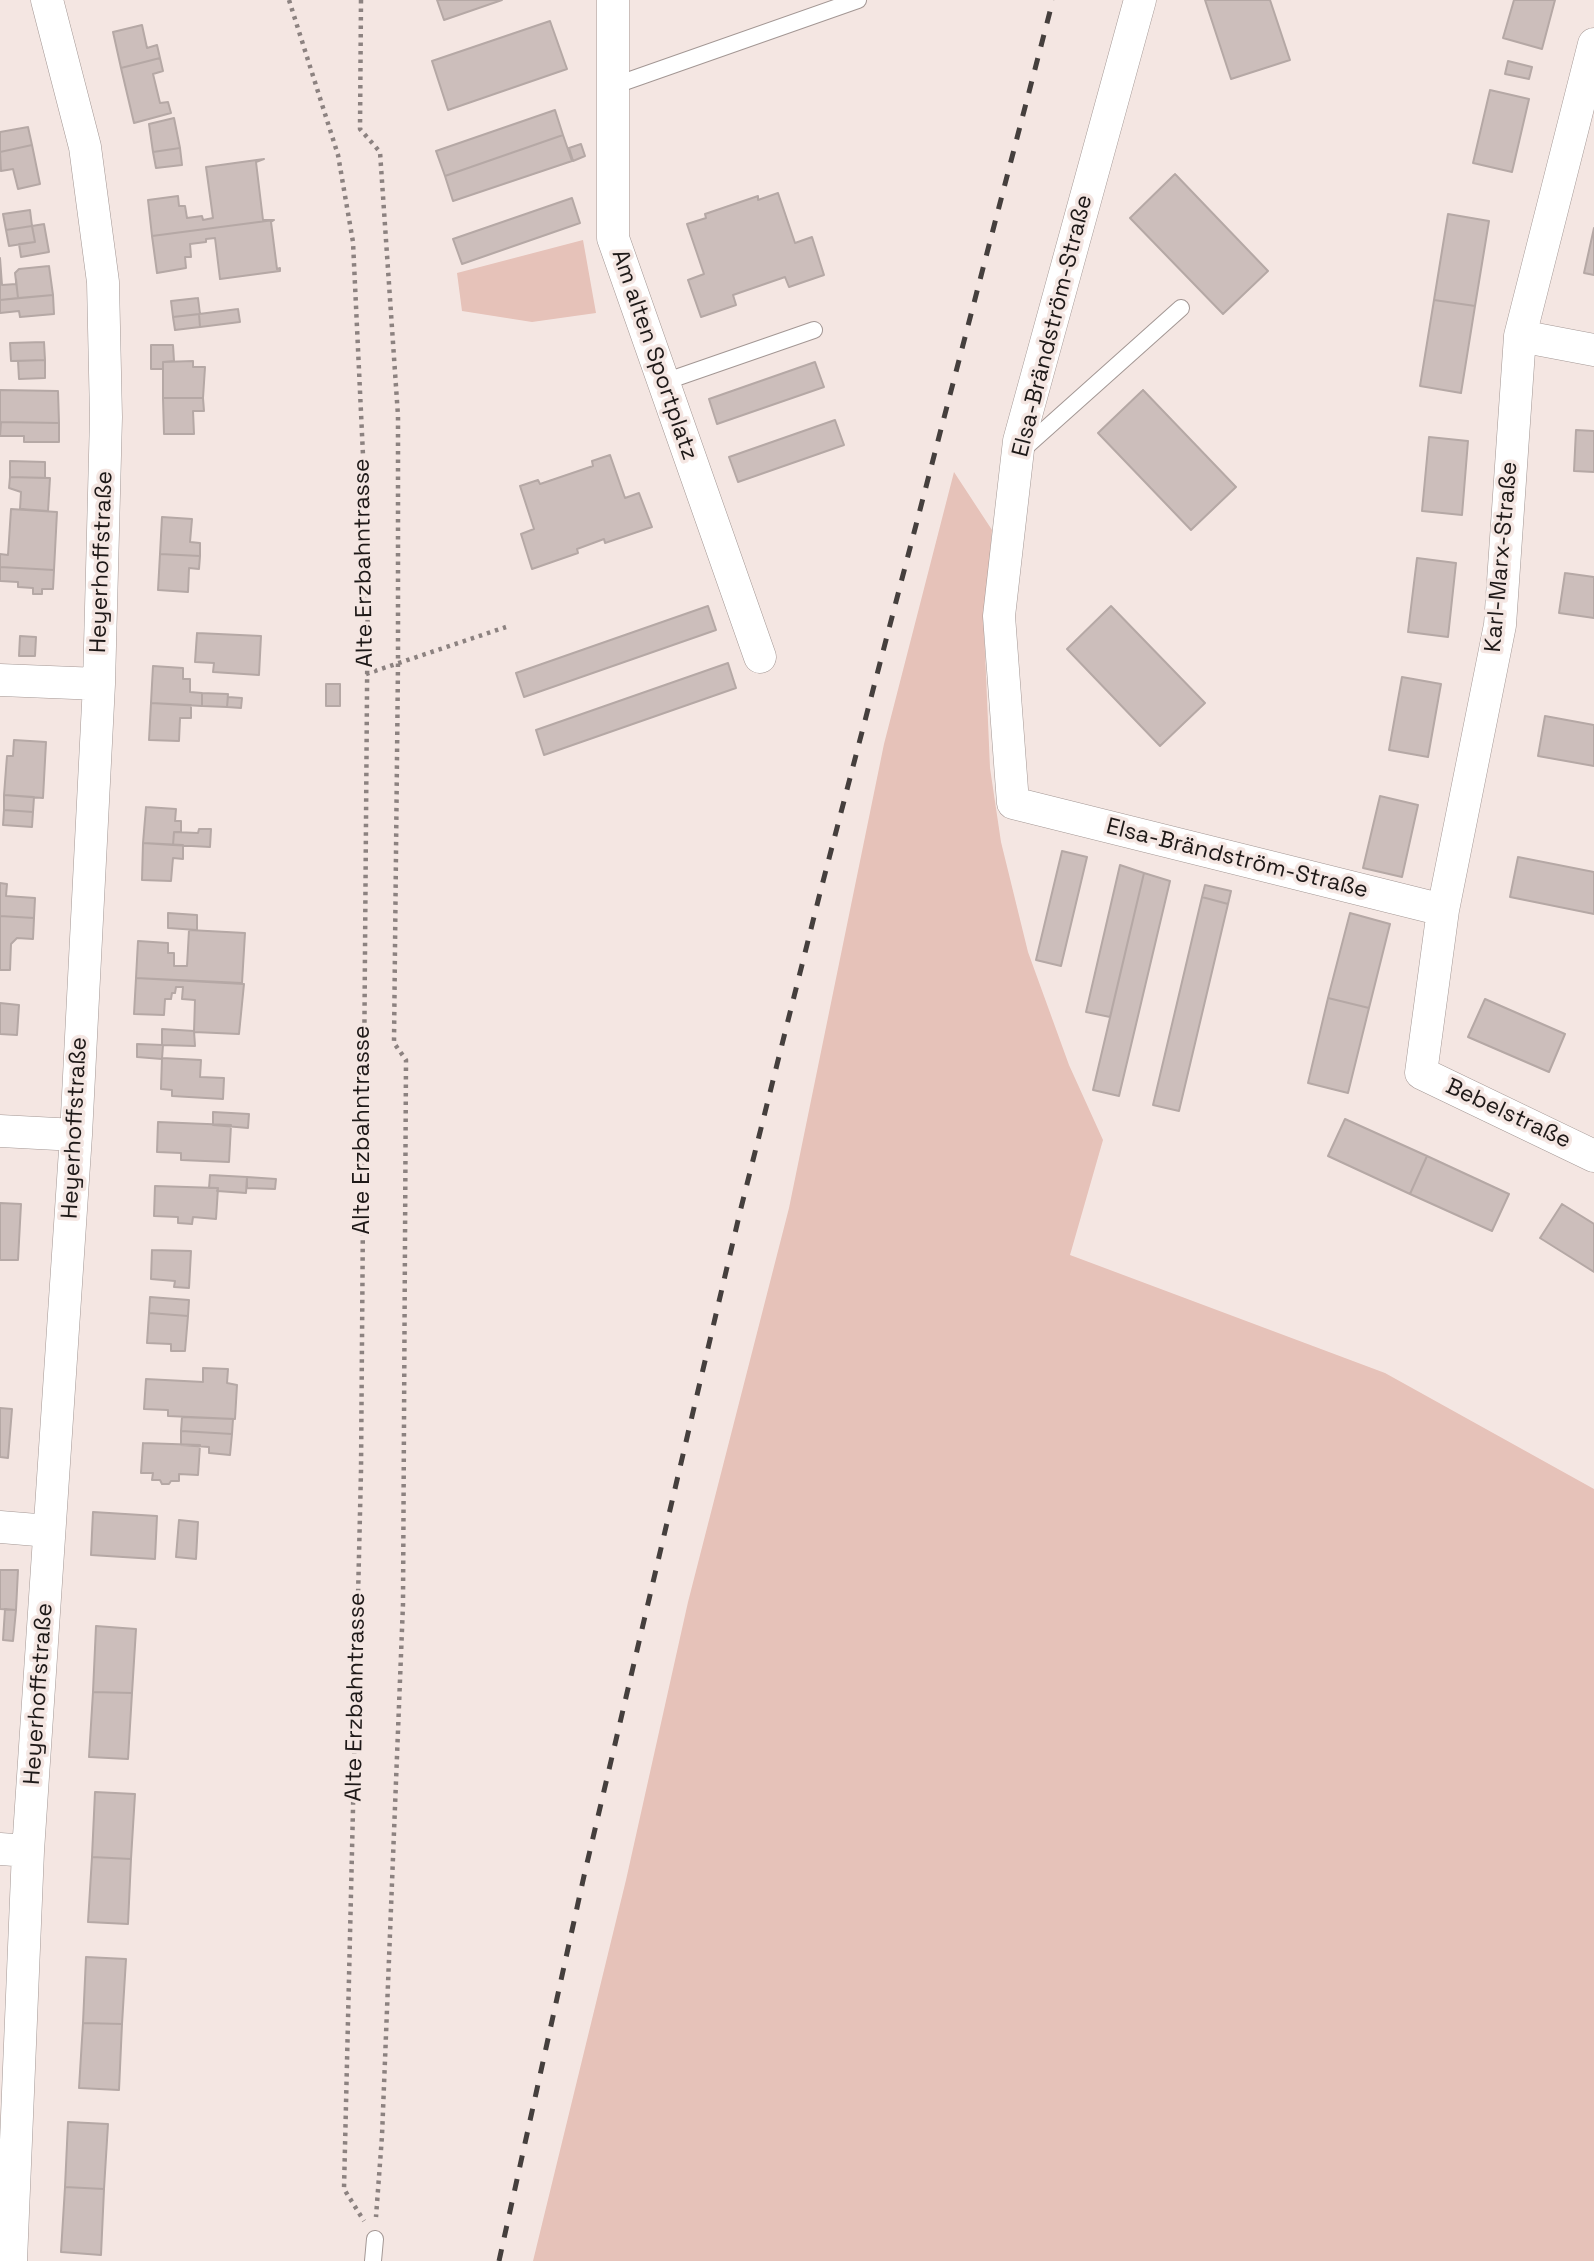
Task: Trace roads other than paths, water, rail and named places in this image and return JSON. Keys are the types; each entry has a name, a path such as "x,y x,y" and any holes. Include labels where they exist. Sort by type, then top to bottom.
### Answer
{"street":[{"name":"Heyerhoffstraße","path":"11,2261 14,1850 49,1531 76,1135 99,684 106,417 103,282 85,147 47,0"},
{"name":"Am alten Sportplatz","path":"613,0 613,238 760,657"},
{"name":"Elsa-Brändström-Straße","path":"1140,0 1018,454 999,616 1013,803 1443,910"},
{"name":"Karl-Marx-Straße","path":"1421,1073 1443,910 1500,625 1520,336 1594,44"},
{"path":"1520,336 1594,350"},
{"path":"0,680 99,684"},
{"name":"Bebelstraße","path":"1421,1073 1594,1156"},
{"path":"0,1132 76,1135"},
{"path":"0,1527 49,1531"}],"lane":[{"path":"613,86 858,0"},
{"path":"1018,454 1181,308"},
{"path":"664,382 814,330"},
{"path":"373,2261 375,2239"}],"railway":[{"path":"499,2261 584,1876 740,1212 820,893 1053,0"}]}
